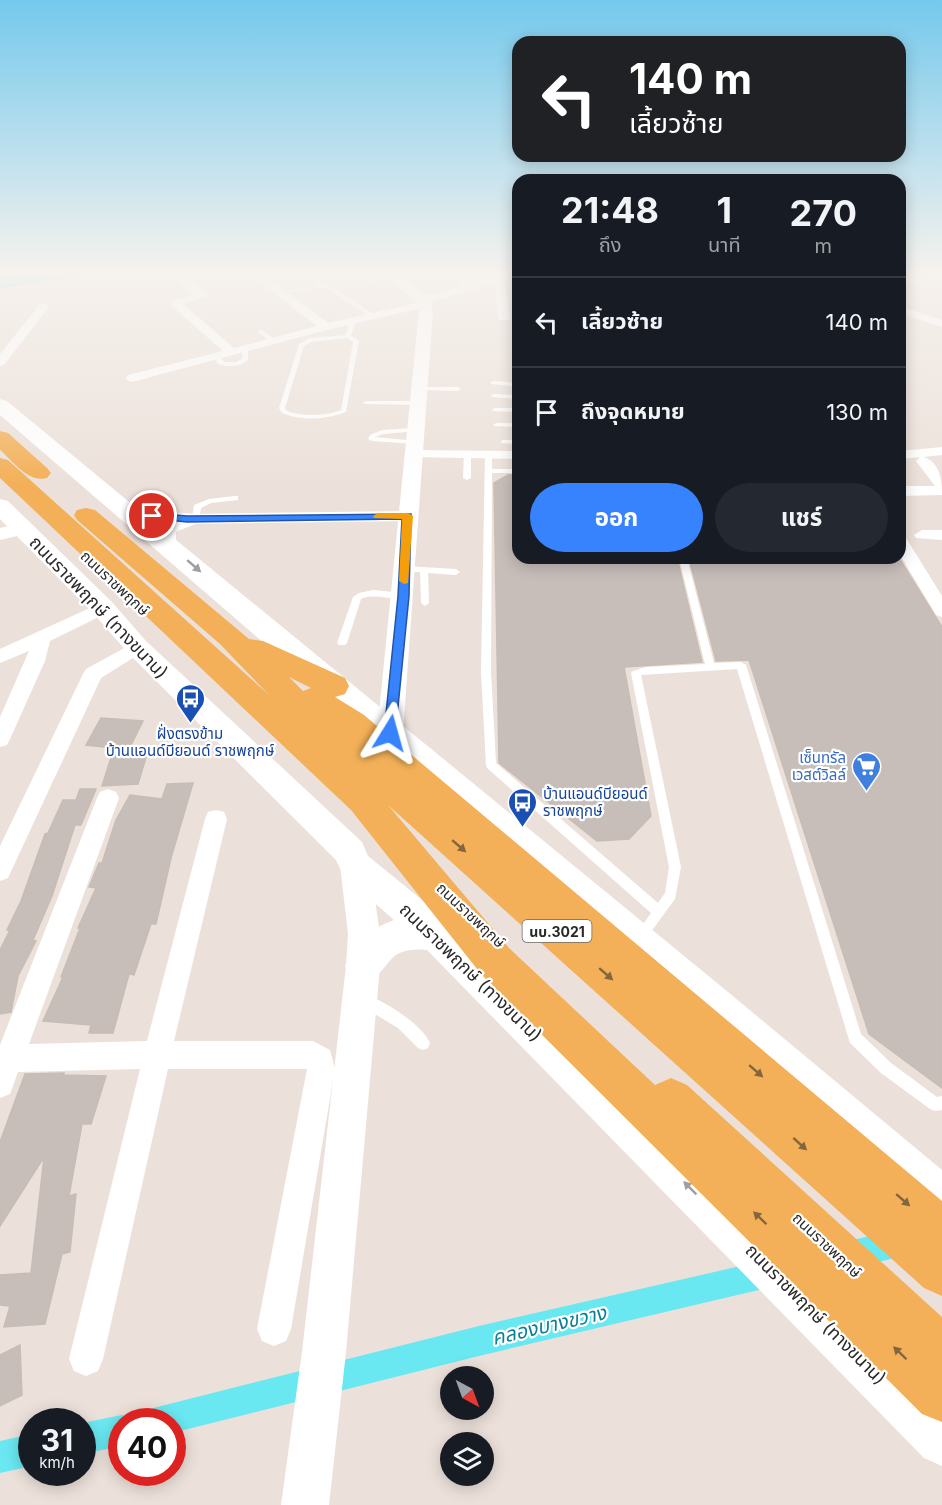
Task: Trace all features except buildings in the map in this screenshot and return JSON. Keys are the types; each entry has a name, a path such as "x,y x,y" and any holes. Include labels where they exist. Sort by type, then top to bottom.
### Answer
{"main road":[{"path":"0,405 134,515"},
{"name":"ถนนราชพฤกษ์","path":"0,438 101,528 230,637 330,734 942,1269"},
{"path":"0,446 74,516 201,627 352,723 940,1209"},
{"path":"0,465 363,800 495,961 942,1394"},
{"name":"ถนนราชพฤกษ์","path":"0,475 874,1288 942,1354"},
{"name":"ถนนราชพฤกษ์ (ทางขนาน)","path":"0,506 11,532 103,608 137,646 350,852 356,865 436,934 942,1440"},
{"name":"นบ.3021","path":"134,515 637,941 940,1209"},
{"path":"165,541 165,530 174,523 192,519"},
{"path":"230,637 334,686"},
{"path":"380,830 489,988"},
{"path":"361,982 373,952 397,935 409,931 436,934"}],"street":[{"path":"0,362 14,344"},
{"path":"229,344 239,352"},
{"path":"132,378 266,344"},
{"path":"390,733 403,596 415,569 408,516 419,396 416,344"},
{"path":"415,442 467,454 512,455"},
{"path":"906,454 942,451"},
{"path":"924,461 942,485"},
{"path":"906,491 942,490"},
{"path":"134,515 192,519 408,516"},
{"path":"922,535 942,535"},
{"path":"906,551 942,611"},
{"path":"0,657 103,608"},
{"path":"0,739 36,661 42,636"},
{"path":"0,871 93,674 137,646"},
{"path":"108,798 3,1067 157,1055 313,1055 320,1060 321,1069 274,1329"},
{"path":"86,1359 157,1055 216,819"},
{"path":"305,1505 324,1352 361,982 364,934 356,865"}],"lane":[{"path":"302,344 282,408 284,412 295,416 334,415 344,411 355,344"},
{"path":"494,383 512,384"},
{"path":"366,403 458,389"},
{"path":"494,396 512,397"},
{"path":"495,410 512,410"},
{"path":"496,425 512,425"},
{"path":"382,432 415,442 379,442 372,439 372,436 382,432"},
{"path":"503,442 512,442"},
{"path":"467,454 467,478"},
{"path":"488,454 486,672 491,765 659,912"},
{"path":"488,471 512,471"},
{"path":"192,519 196,507 209,501 235,498"},
{"path":"684,564 710,666"},
{"path":"425,603 415,569 456,572"},
{"path":"342,644 357,597 370,594 403,596"},
{"path":"637,941 671,895 675,867 636,673 646,670 741,665 855,1038 886,1068 935,1104 942,1103"},
{"path":"361,982 423,1043"}],"waterway":[{"name":"คลองบางขวาง","path":"844,1256 942,1233"},
{"name":"คลองบางขวาง","path":"186,1415 483,1340 771,1273"},
{"name":"คลองบางขวาง","path":"96,1436 108,1433"},
{"name":"คลองบางขวาง","path":"0,1457 18,1453"}],"slow traffic":[{"path":"378,516 408,516 404,581"}],"place":[{"name":"ฝั่งตรงข้าม บ้านแอนด์บียอนด์ ราชพฤกษ์","path":"190,724"},
{"name":"เซ็นทรัล เวสต์วิลล์","path":"867,792"},
{"name":"บ้านแอนด์บียอนด์ ราชพฤกษ์","path":"522,828"}],"route":[{"path":"152,516 187,519 408,516 390,733"}]}
